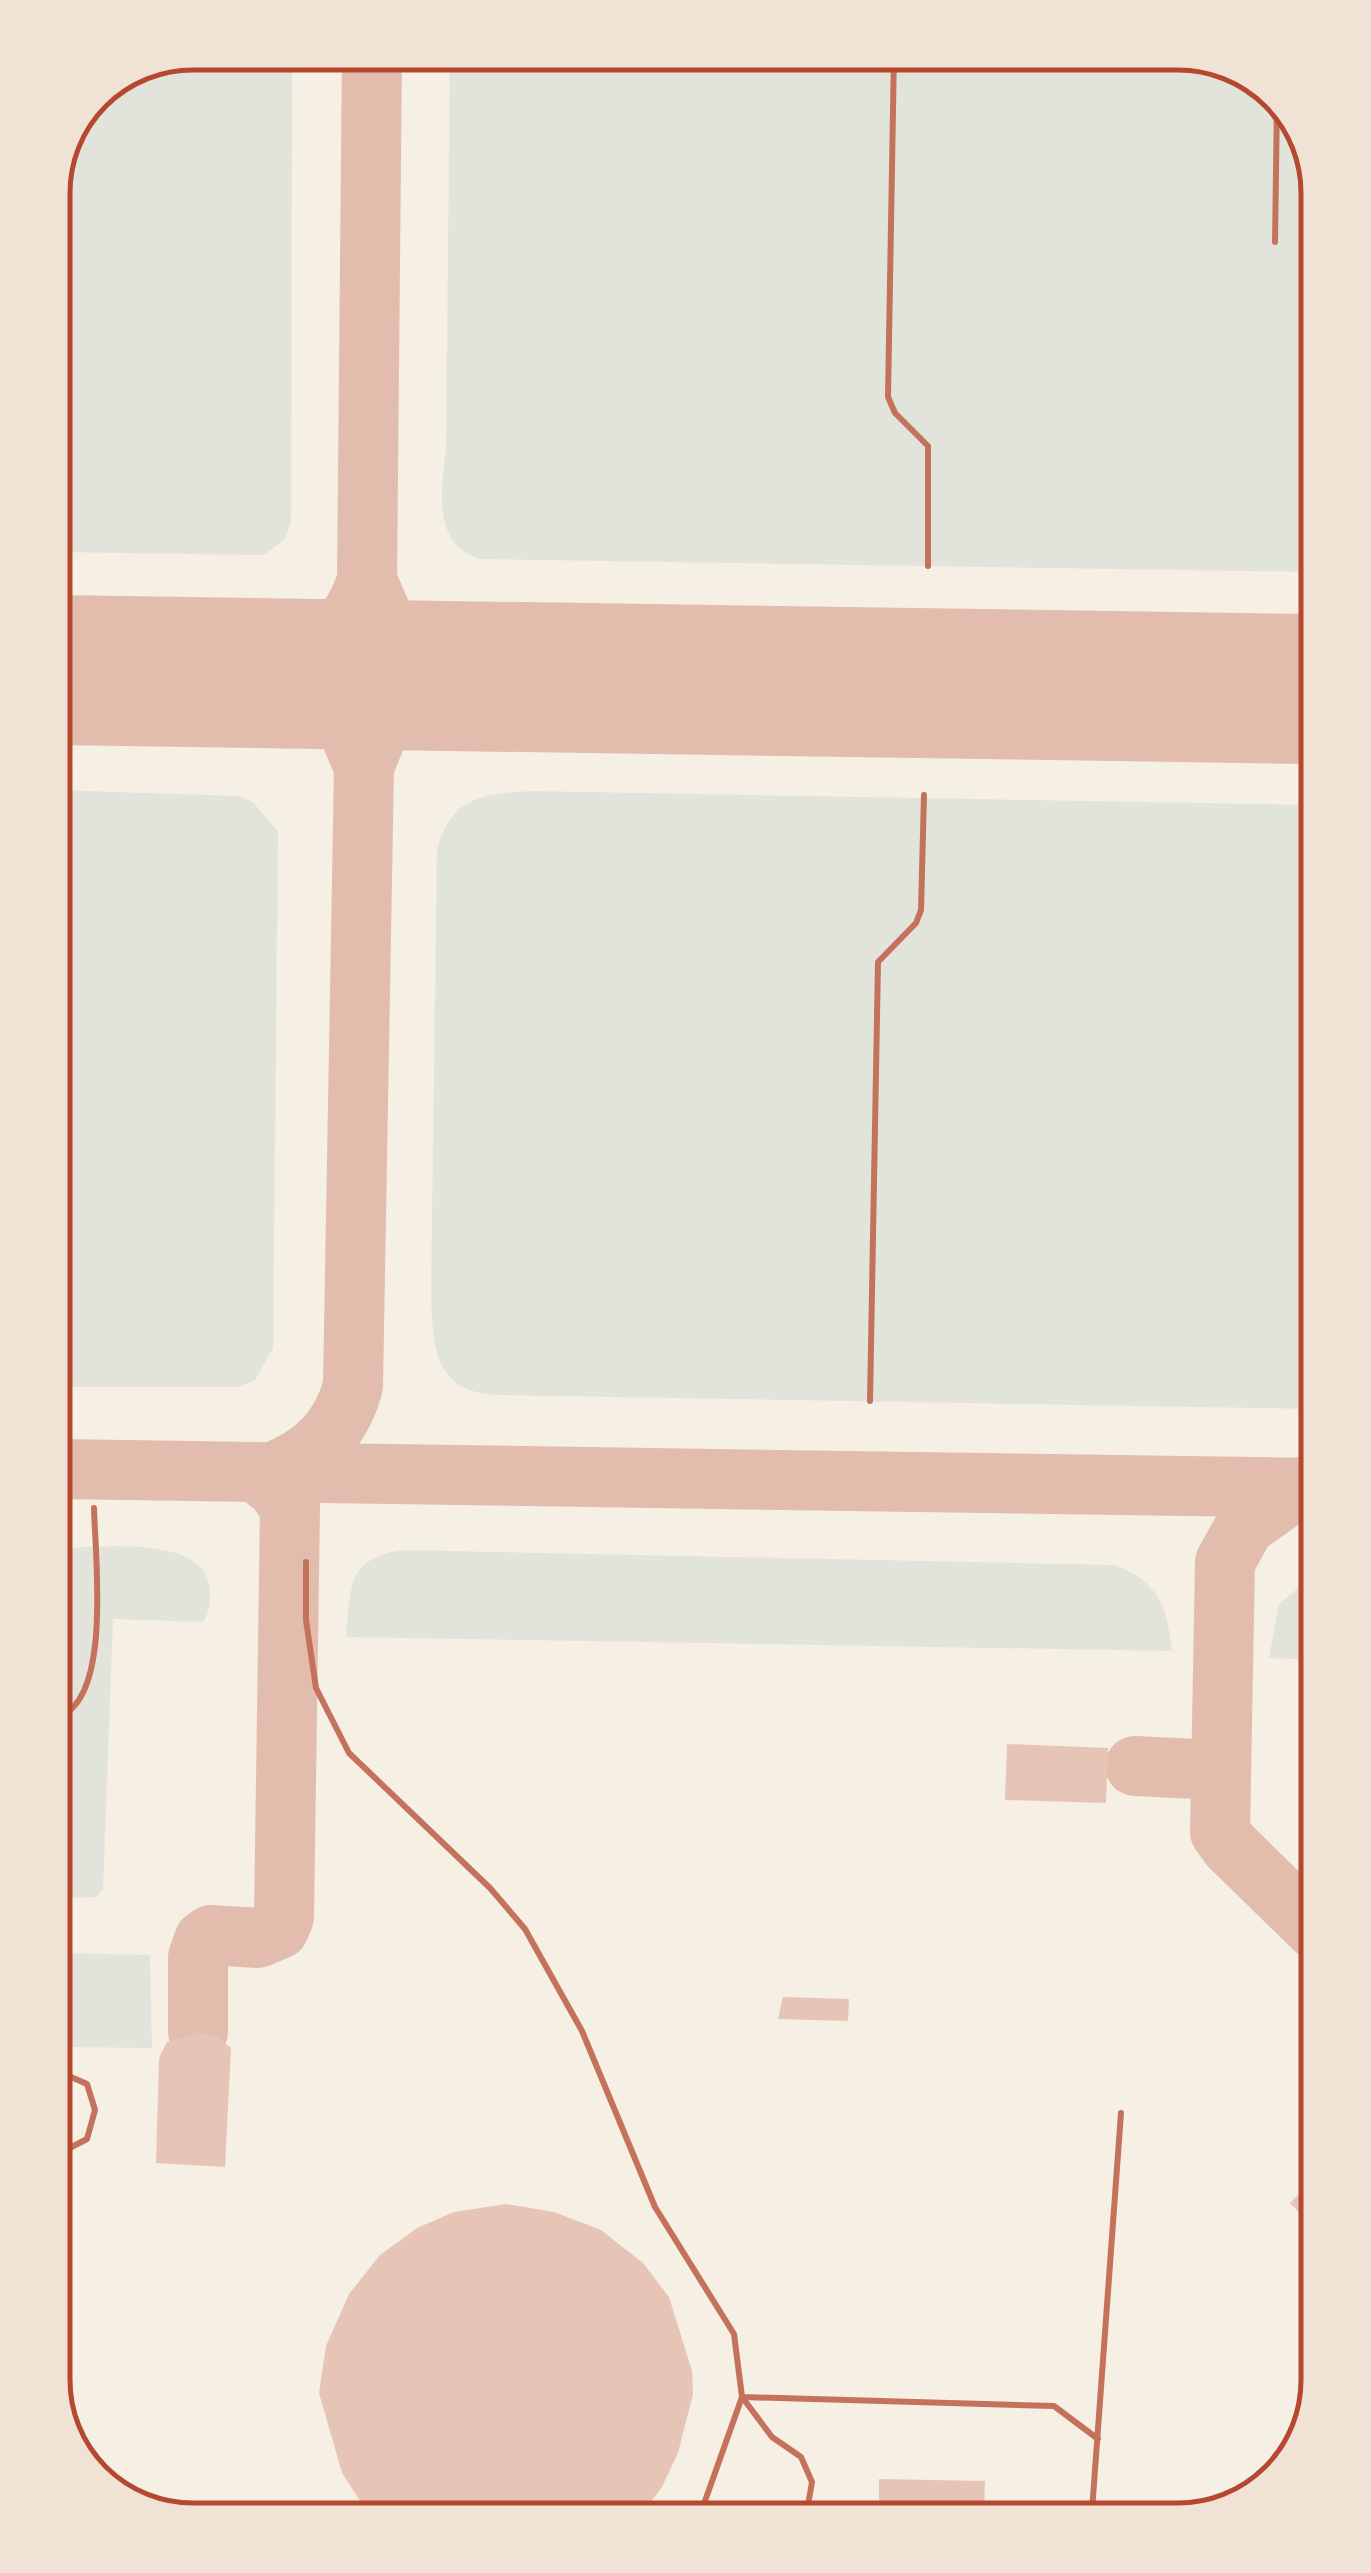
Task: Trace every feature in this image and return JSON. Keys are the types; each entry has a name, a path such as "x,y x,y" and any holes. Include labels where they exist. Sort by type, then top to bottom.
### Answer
{"lane":[{"path":"894,70 888,397 895,413 928,446 928,566"},
{"path":"1275,242 1277,119"},
{"path":"870,1401 878,962 916,924 920,910 924,796"},
{"path":"70,1709 80,1702 95,1649 94,1508"},
{"path":"306,1562 306,1620 316,1688 349,1753 490,1888 525,1928 582,2031 655,2208 734,2334 742,2397 704,2503"},
{"path":"70,2077 87,2084 95,2110 87,2138 70,2148"},
{"path":"1093,2503 1122,2112"},
{"path":"742,2397 1054,2406 1098,2438"},
{"path":"742,2397 772,2437 801,2457 812,2482 809,2503"}],"shaded area":[{"path":"292,70 291,521 285,539 264,555 70,552 70,185 74,161 91,125 106,106 146,79 169,72"},
{"path":"450,70 1186,70 1217,77 1253,95 1276,118 1292,146 1301,193 1301,572 481,559 465,552 447,530 442,498 446,450"},
{"path":"70,790 238,796 253,802 278,832 273,1348 255,1380 238,1387 70,1387"},
{"path":"531,791 1301,805 1301,1409 496,1395 475,1392 459,1384 447,1374 435,1346 431,1292 437,850 443,832 460,809 498,794"},
{"path":"125,1546 173,1552 192,1560 205,1573 210,1592 208,1611 203,1622 113,1619 103,1890 96,1897 70,1898 70,1548"},
{"path":"401,1550 1115,1565 1142,1580 1158,1598 1172,1651 346,1637 351,1591 360,1569 369,1561"},
{"path":"1301,1586 1301,1659 1269,1658 1279,1604"},
{"path":"70,1953 150,1955 152,2048 70,2047"}],"building":[{"path":"1007,1744 1108,1748 1106,1803 1005,1800"},
{"path":"783,1997 849,1999 848,2021 778,2019"},
{"path":"198,2032 215,2036 231,2048 225,2167 156,2163 159,2058 167,2042"},
{"path":"1301,2192 1301,2214 1290,2203"},
{"path":"506,2204 554,2212 601,2230 643,2263 669,2297 692,2371 693,2394 678,2453 650,2503 361,2503 342,2473 319,2393 326,2346 349,2294 380,2255 417,2228 454,2212"},
{"path":"879,2479 985,2481 984,2503 879,2503"}],"taxiway":[{"path":"273,1472 302,1458 324,1439 341,1416 353,1386 364,767 380,727 440,675 389,632 367,580 372,70"},
{"path":"281,673 334,636 353,611 367,580"},
{"path":"281,673 342,715 364,767"},
{"path":"70,1469 1301,1488"},
{"path":"198,2032 198,1957 204,1940 211,1935 258,1938 279,1929 284,1917 290,1508 277,1489 256,1472"},
{"path":"1300,1487 1245,1526 1225,1562 1220,1832 1301,1915"},
{"path":"1135,1766 1196,1769"}],"runway":[{"path":"70,670 1301,689"}]}
